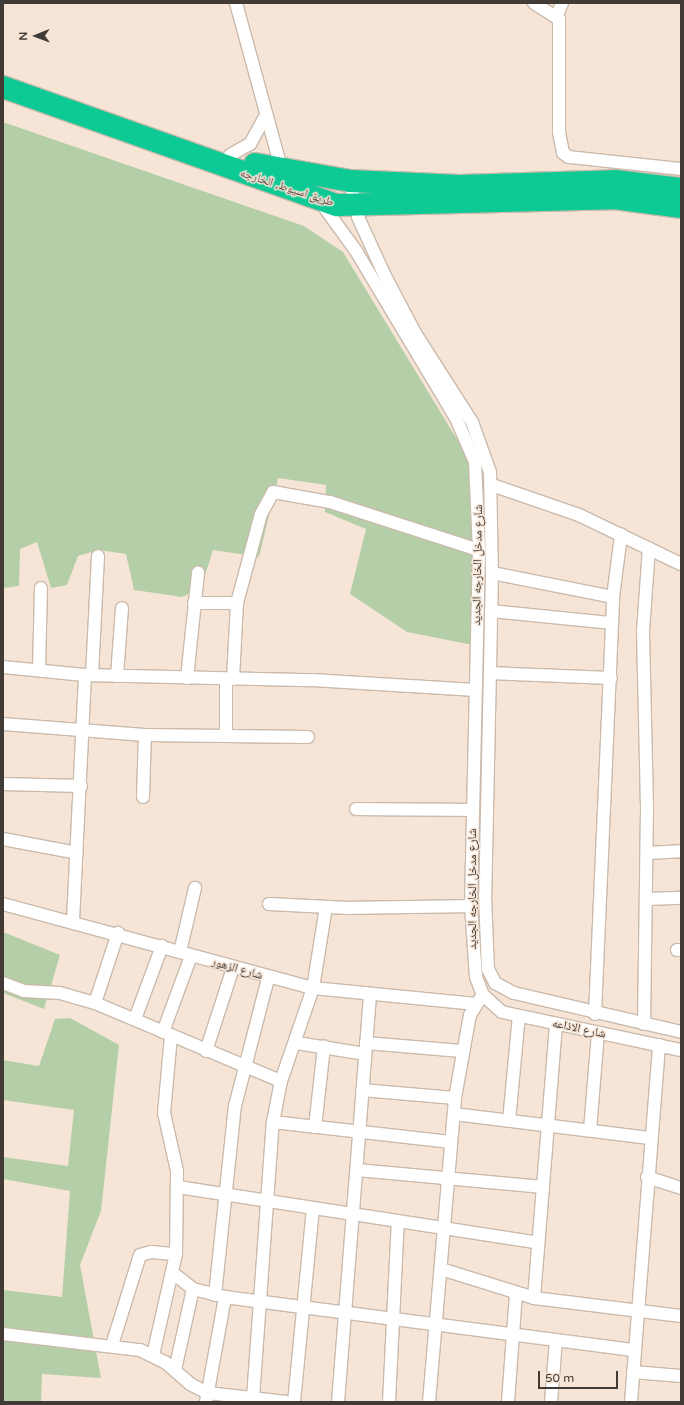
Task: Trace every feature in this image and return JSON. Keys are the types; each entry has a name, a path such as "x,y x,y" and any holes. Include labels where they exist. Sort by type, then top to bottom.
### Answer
{"highway":[{"name":"طريق اسيوط, الخارجه","path":"3,73 228,162 320,201 353,206 614,198 681,207"},
{"name":"طريق اسيوط, الخارجه","path":"3,87 228,162 317,177 350,181 460,186 615,181 681,189"}],"street":[{"path":"236,3 282,171"},
{"path":"534,3 557,15"},
{"path":"562,3 557,15 559,132 563,153 570,157 681,170"},
{"path":"228,162 250,144 266,115"},
{"name":"شارع مدخل الخارجه الجديد","path":"317,177 320,201 373,281 470,447 478,478 479,550 471,906 479,1000"},
{"name":"شارع مدخل الخارجه الجديد","path":"350,181 353,206 384,274 415,333 475,428 487,459 492,485 492,611 485,902 488,969 495,983"},
{"path":"373,281 384,274"},
{"path":"492,485 532,496 621,535 681,564"},
{"path":"226,735 229,679 237,603 261,514 273,492 330,502 479,550"},
{"path":"595,1014 611,678 613,597 621,535"},
{"path":"644,1024 647,853 643,631 649,548"},
{"path":"74,921 81,786 82,730 98,556"},
{"path":"187,678 198,573"},
{"path":"492,573 613,597"},
{"path":"39,669 41,588"},
{"path":"194,603 237,603"},
{"path":"117,676 122,608"},
{"path":"492,611 612,623"},
{"path":"3,667 39,669 88,675 229,679 476,690"},
{"path":"490,673 611,678"},
{"path":"3,724 146,735 308,737"},
{"path":"143,797 146,735"},
{"path":"3,784 81,786"},
{"path":"356,809 473,810"},
{"path":"3,839 77,853"},
{"path":"647,853 681,851"},
{"path":"154,1355 174,1274 176,1254 178,1187 164,1113 167,1034 186,954 195,888"},
{"path":"647,898 681,898"},
{"name":"شارع الزهور","path":"3,904 74,921 268,978 313,988 370,994 479,1000"},
{"path":"270,904 326,907 471,906"},
{"path":"254,1398 273,1122 282,1081 296,1043 313,988 326,907"},
{"path":"95,1003 118,933"},
{"path":"135,1019 162,946"},
{"path":"206,1051 233,968"},
{"path":"207,1397 220,1296 224,1194 235,1106 268,978"},
{"path":"3,983 24,991 60,993 95,1003 244,1067 282,1081"},
{"path":"429,1402 455,1098 462,1051 479,1000 495,983"},
{"name":"شارع الاذاعه","path":"495,983 514,993 595,1014 681,1032"},
{"path":"338,1402 370,994"},
{"name":"شارع الاذاعه","path":"479,1000 502,1012 681,1050"},
{"path":"509,1121 519,1016"},
{"path":"534,1298 556,1024"},
{"path":"590,1130 598,1033"},
{"path":"296,1043 324,1047 365,1049 462,1051"},
{"path":"632,1402 647,1177 659,1045"},
{"path":"315,1127 324,1047"},
{"path":"362,1090 455,1098"},
{"path":"454,1114 650,1138"},
{"path":"273,1122 451,1142"},
{"path":"357,1170 543,1187"},
{"path":"647,1177 681,1188"},
{"path":"178,1187 538,1243"},
{"path":"294,1402 314,1208"},
{"path":"389,1402 398,1221"},
{"path":"112,1345 140,1255 151,1252 176,1254"},
{"path":"441,1270 534,1298 681,1316"},
{"path":"174,1274 193,1289 220,1296 635,1350"},
{"path":"176,1370 193,1289"},
{"path":"508,1402 516,1293"},
{"path":"3,1334 112,1345 154,1355 176,1370 190,1384 207,1397 254,1398 286,1402"},
{"path":"550,1402 556,1340"},
{"path":"634,1372 681,1376"}],"green space":[{"path":"3,122 304,226 343,252 469,459 483,647 407,632 350,594 366,529 325,512 326,485 278,478 259,557 213,550 201,588 182,597 134,590 126,554 99,550 78,556 67,585 51,588 37,542 20,549 19,586 3,588"},
{"path":"3,932 60,955 44,1009 3,993"},
{"path":"70,1018 119,1045 101,1211 80,1265 101,1378 42,1374 41,1402 3,1402 3,1290 62,1297 70,1191 3,1179 3,1157 68,1166 74,1110 3,1100 3,1060 39,1066 55,1019"}]}
